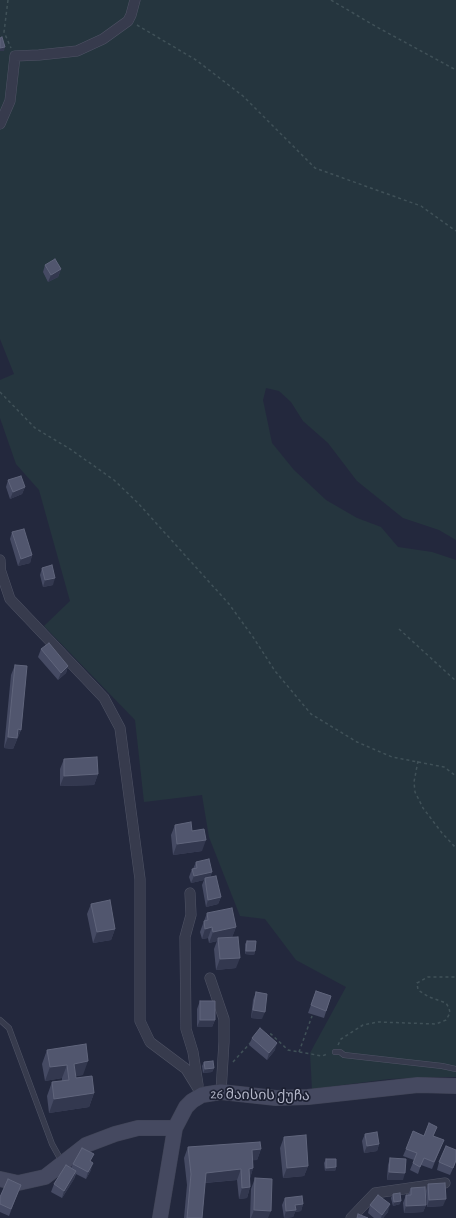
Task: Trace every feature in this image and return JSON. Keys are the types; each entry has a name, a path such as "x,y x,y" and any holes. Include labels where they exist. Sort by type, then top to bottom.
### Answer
{"main road":[{"name":"26 მაისის ქუჩა","path":"160,1218 175,1128 186,1107 192,1100 202,1095 221,1092 276,1098 308,1097 418,1085 456,1086"},
{"path":"0,1179 18,1183 45,1177 62,1162 86,1145 115,1134 138,1128 175,1128"}],"street":[{"path":"0,124 10,101 15,56 77,51 103,39 128,21 131,16 135,0"},
{"path":"0,560 0,586"},
{"path":"1,572 10,599 104,698 120,728 140,879 140,1021 150,1042 186,1069 202,1095"},
{"path":"190,893 191,915 185,937 186,1029 193,1052 197,1084 202,1095"},
{"path":"210,978 224,1019 221,1092"},
{"path":"351,1218 376,1193 445,1183"}],"lane":[{"path":"0,1020 9,1028 52,1144 62,1162"},
{"path":"338,1052 344,1055 442,1066 456,1069"}],"path":[{"path":"8,0 4,32 15,56"},
{"path":"331,0 456,70"},
{"path":"128,21 144,28 196,60 243,96 315,168 421,206 456,231"},
{"path":"0,392 35,428 70,449 114,480 138,503 229,604 276,671 311,714 356,742 392,757 444,767 456,776"},
{"path":"399,629 456,681"},
{"path":"418,761 414,782 415,792 423,808 442,833 456,848"},
{"path":"258,1034 271,1034 288,1050 322,1056 338,1052 338,1046 341,1039 363,1025 378,1022 436,1024 446,1020 450,1014 450,1008 446,1003 429,997 418,990 417,983 428,977 456,977"},
{"path":"299,1052 312,1016"},
{"path":"221,1076 252,1040"}],"shaded area":[{"path":"0,0 456,0 456,540 439,530 403,518 357,481 328,443 303,421 291,402 279,391 266,388 263,400 272,443 294,470 326,500 357,518 381,527 398,547 432,552 456,560 456,1077 389,1079 312,1089 310,1053 346,987 296,960 265,919 240,916 209,837 202,795 144,802 135,720 44,626 70,601 39,490 16,464 0,418 0,380 14,374 0,339"}],"building":[{"path":"2,37 5,47 0,48 0,38"},
{"path":"55,259 61,269 51,275 45,265"},
{"path":"21,476 25,487 13,492 8,480"},
{"path":"24,529 32,555 21,559 12,532"},
{"path":"52,565 55,578 45,580 42,568"},
{"path":"49,643 68,666 61,673 41,649"},
{"path":"15,665 27,666 21,730 18,729 17,738 8,737"},
{"path":"97,757 98,774 64,776 64,759"},
{"path":"191,822 192,831 204,829 206,840 177,844 175,825"},
{"path":"209,859 212,872 194,876 192,869 197,868 196,862"},
{"path":"216,876 221,897 208,900 205,878"},
{"path":"110,900 115,929 97,932 91,904"},
{"path":"232,908 236,927 213,932 212,927 205,929 204,921 208,920 207,913"},
{"path":"238,937 240,958 220,959 218,938"},
{"path":"247,941 256,941 255,951 246,951"},
{"path":"316,991 331,996 326,1011 311,1005"},
{"path":"256,992 267,994 265,1012 253,1010"},
{"path":"200,1001 215,1001 215,1020 200,1020"},
{"path":"260,1028 277,1043 269,1053 252,1038"},
{"path":"86,1044 88,1061 74,1064 76,1078 92,1076 94,1093 54,1099 52,1082 69,1080 67,1065 50,1067 47,1050"},
{"path":"213,1061 214,1068 205,1069 204,1062"},
{"path":"429,1123 437,1127 433,1136 444,1140 434,1162 424,1158 420,1167 413,1163 417,1153 406,1149 413,1131 424,1136"},
{"path":"377,1132 379,1144 367,1146 365,1134"},
{"path":"306,1135 308,1166 287,1168 284,1137"},
{"path":"260,1142 261,1149 252,1150 253,1168 249,1169 250,1187 242,1188 241,1169 206,1173 202,1218 187,1218 191,1174 188,1147"},
{"path":"446,1146 456,1150 456,1160 453,1168 439,1162"},
{"path":"82,1148 94,1154 90,1161 93,1163 88,1172 73,1164"},
{"path":"390,1158 406,1159 405,1173 389,1172"},
{"path":"326,1159 336,1159 336,1167 326,1168"},
{"path":"66,1165 76,1171 64,1191 54,1184"},
{"path":"255,1178 272,1179 271,1211 254,1210"},
{"path":"8,1179 21,1185 11,1209 0,1204 0,1197"},
{"path":"445,1183 446,1199 429,1200 428,1184"},
{"path":"425,1187 426,1205 406,1206 406,1195 411,1195 411,1188"},
{"path":"400,1193 401,1201 394,1202 393,1194"},
{"path":"378,1195 390,1204 382,1215 370,1205"},
{"path":"302,1196 303,1204 295,1205 296,1210 286,1211 285,1198"},
{"path":"358,1214 368,1218 357,1218"}]}
